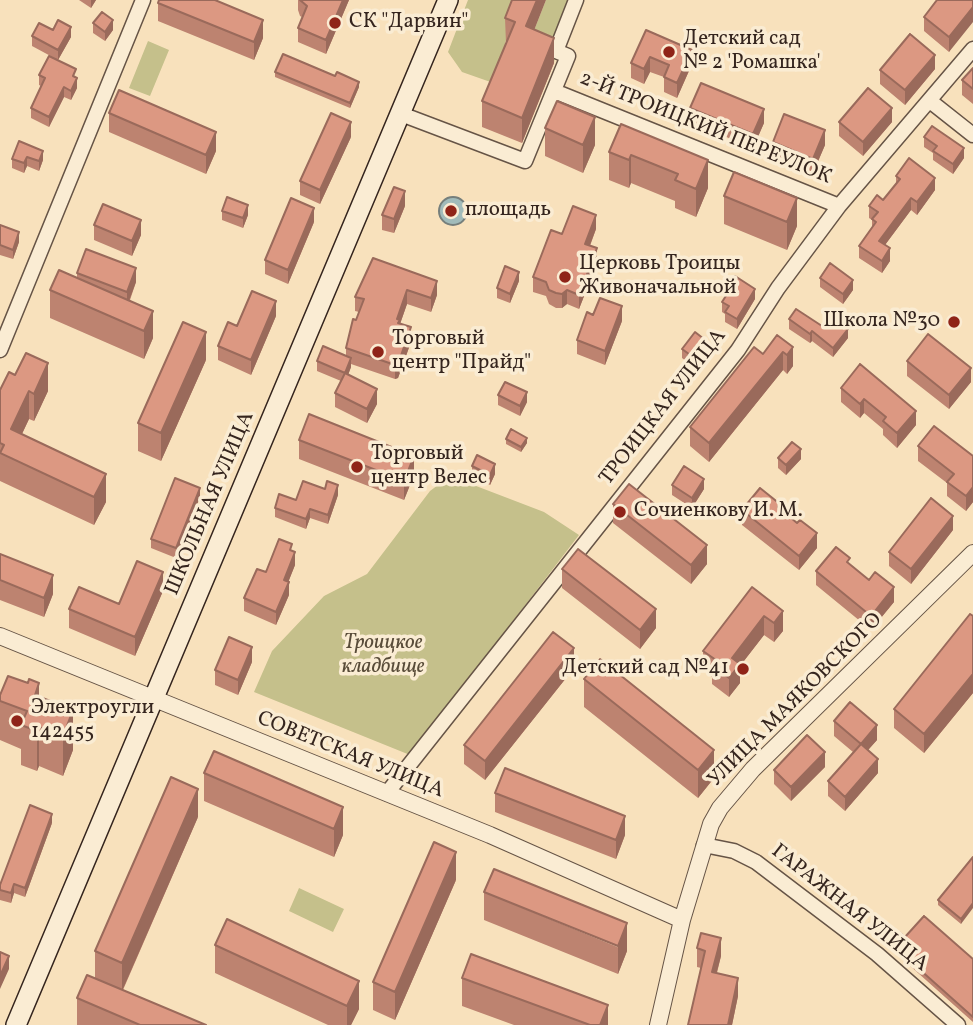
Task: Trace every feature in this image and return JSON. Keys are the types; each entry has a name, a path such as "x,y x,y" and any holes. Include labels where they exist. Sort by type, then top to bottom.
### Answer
{"main road":[{"name":"ШКОЛЬНАЯ УЛИЦА","path":"16,1025 448,0"}],"street":[{"path":"0,350 143,0"},
{"path":"401,114 524,161 568,56 556,51 576,0"},
{"name":"ТРОИЦКАЯ УЛИЦА","path":"387,793 738,350 778,288 839,206 973,49"},
{"name":"2-Й ТРОИЦКИЙ ПЕРЕУЛОК","path":"554,91 839,206"},
{"path":"930,101 973,135"},
{"name":"УЛИЦА МАЯКОВСКОГО","path":"658,1025 682,920 704,845 720,808 738,784 973,552"},
{"name":"СОВЕТСКАЯ УЛИЦА","path":"0,636 491,835 682,920"},
{"name":"ГАРАЖНАЯ УЛИЦА","path":"704,845 734,851 757,862 877,954 958,1025"}],"green space":[{"path":"468,0 522,0 505,43 515,47 499,85 462,72 448,52"},
{"path":"546,0 576,0 554,63 526,51"},
{"path":"148,41 169,50 150,96 129,88"},
{"name":"Троицкое кладбище","path":"450,476 544,512 579,535 410,755 254,692 272,651 324,596 367,574 430,491"},
{"path":"299,888 344,909 333,932 289,911"}],"water":[{"path":"453,197 463,201 467,211 463,221 453,225 443,221 439,211 443,201"}],"building":[{"path":"159,0 215,0 263,20 254,42 158,3"},
{"path":"300,0 343,0 326,40 298,28 307,6"},
{"path":"512,0 537,0 526,26 554,38 522,118 482,101 515,22 505,18"},
{"path":"937,0 973,0 973,7 949,37 924,17"},
{"path":"102,12 113,20 105,32 93,23"},
{"path":"58,20 71,27 58,50 32,36 39,23 53,30"},
{"path":"646,30 692,50 677,83 664,77 669,65 650,57 644,69 631,63"},
{"path":"910,34 935,55 905,90 880,70"},
{"path":"283,54 335,76 337,72 359,82 350,103 275,72"},
{"path":"49,56 76,69 73,76 77,78 71,91 64,87 49,117 31,108 45,78 39,75"},
{"path":"973,68 973,89 962,80"},
{"path":"701,83 764,109 753,134 690,108"},
{"path":"868,88 892,108 863,142 839,122"},
{"path":"119,90 216,132 206,155 109,113"},
{"path":"557,101 595,117 583,145 545,128"},
{"path":"331,113 351,122 320,190 300,181"},
{"path":"784,114 825,130 813,159 773,142"},
{"path":"621,124 708,160 696,189 675,180 678,174 631,155 629,160 609,152"},
{"path":"932,126 964,148 953,164 933,151 937,146 924,137"},
{"path":"19,141 43,151 39,161 27,157 24,163 12,159"},
{"path":"909,158 935,178 917,202 911,198 879,241 890,248 882,261 859,246 876,222 872,219 878,212 869,206 877,195 883,200 900,179 896,176"},
{"path":"734,172 797,198 787,222 724,196"},
{"path":"394,187 405,191 394,219 382,215"},
{"path":"227,197 248,205 243,218 222,211"},
{"path":"291,198 314,208 288,270 265,260"},
{"path":"103,204 141,220 132,241 94,225"},
{"name":"Церковь Троицы Живоначальной","path":"573,206 596,215 585,244 597,248 579,295 567,290 562,294 556,293 549,290 546,282 533,277 551,230 562,234"},
{"path":"0,225 19,232 13,250 0,245"},
{"path":"86,249 136,268 127,292 77,273"},
{"path":"373,258 437,281 431,298 407,290 397,319 400,320 398,323 411,327 398,364 395,365 346,348 353,319 356,320 364,299 355,297"},
{"path":"830,263 853,280 843,294 820,278"},
{"path":"505,266 519,272 510,294 497,288"},
{"path":"59,270 153,311 144,331 50,290"},
{"path":"735,276 755,289 737,319 725,312 729,306 722,302"},
{"path":"252,291 276,301 251,360 218,346 228,322 237,326"},
{"path":"600,298 622,306 605,351 577,340 587,312 593,315"},
{"path":"796,309 825,328 833,317 848,329 833,348 812,331 810,334 789,319"},
{"path":"183,322 206,332 161,433 138,423"},
{"path":"695,332 713,346 700,362 682,349"},
{"path":"928,334 971,368 949,395 907,361"},
{"path":"777,335 793,347 787,355 783,352 709,443 690,427 754,347 763,354"},
{"path":"323,346 351,358 345,373 317,361"},
{"path":"26,353 48,363 34,394 29,391 11,429 106,474 94,497 0,453 4,445 0,443 0,390 9,372 15,375"},
{"path":"860,364 916,411 897,433 883,421 886,417 864,399 860,404 841,388"},
{"path":"345,373 377,389 367,409 335,393"},
{"path":"505,382 527,392 520,406 498,395"},
{"path":"309,414 414,456 404,481 299,440"},
{"path":"934,426 973,456 973,487 966,496 947,482 954,474 918,446"},
{"path":"511,429 527,438 521,447 506,439"},
{"path":"792,442 801,449 786,465 778,458"},
{"path":"477,455 495,464 490,475 472,466"},
{"path":"684,466 704,479 692,498 672,485"},
{"path":"175,478 200,488 176,548 151,539"},
{"path":"303,481 325,489 327,481 338,485 328,515 310,509 306,519 275,508 279,494 296,500"},
{"path":"629,484 707,545 691,565 613,504"},
{"path":"760,488 780,504 778,507 797,523 800,520 817,533 799,556 742,510"},
{"path":"931,498 953,516 911,569 889,552"},
{"path":"279,539 292,544 290,550 295,552 284,580 289,582 276,612 244,598 257,569 266,572"},
{"path":"836,547 850,558 847,562 869,580 875,572 894,587 871,616 816,571"},
{"path":"578,549 656,609 640,630 562,569"},
{"path":"0,554 53,575 44,598 0,580"},
{"path":"137,561 163,572 135,637 69,609 79,587 119,604"},
{"path":"752,587 783,611 774,623 764,616 732,658 740,664 729,678 712,665 716,660 703,651"},
{"path":"970,614 973,616 973,674 924,734 894,709"},
{"path":"553,632 574,648 485,761 464,745"},
{"path":"229,637 252,647 238,680 215,670"},
{"path":"600,659 714,750 698,770 584,679"},
{"path":"8,676 28,683 29,679 39,683 35,695 73,710 63,736 39,727 37,731 21,725 27,711 0,701"},
{"path":"850,702 877,725 861,744 834,721"},
{"path":"807,735 825,752 791,787 774,770"},
{"path":"861,744 878,759 845,797 828,781"},
{"path":"214,751 343,807 334,829 204,773"},
{"path":"505,768 625,816 616,840 495,793"},
{"path":"171,777 198,789 122,963 95,951"},
{"path":"30,805 52,814 25,888 14,884 11,893 0,890 0,885"},
{"path":"434,842 456,852 395,992 373,982"},
{"path":"973,857 973,903 961,919 938,900"},
{"path":"494,869 627,923 618,946 484,892"},
{"path":"924,916 973,959 973,1017 890,943 899,932 905,937"},
{"path":"227,919 359,981 347,1006 215,945"},
{"path":"701,933 721,938 712,972 738,978 728,1025 688,1025 705,951 697,948"},
{"path":"0,952 9,956 0,976"},
{"path":"471,954 608,1005 600,1025 590,1025 462,978"},
{"path":"87,975 206,1025 140,1025 77,998"}],"place":[{"name":"СК \"Дарвин\"","path":"335,23"},
{"name":"Детский сад № 2 'Ромашка'","path":"669,52"},
{"name":"площадь","path":"451,211"},
{"name":"Церковь Троицы Живоначальной","path":"565,277"},
{"name":"Школа №30","path":"954,322"},
{"name":"Торговый центр \"Прайд\"","path":"378,352"},
{"name":"Торговый центр Велес","path":"357,467"},
{"name":"Сочиенкову И. М.","path":"620,512"},
{"name":"Детский сад №41","path":"743,669"},
{"name":"Электроугли 142455","path":"17,721"}]}
